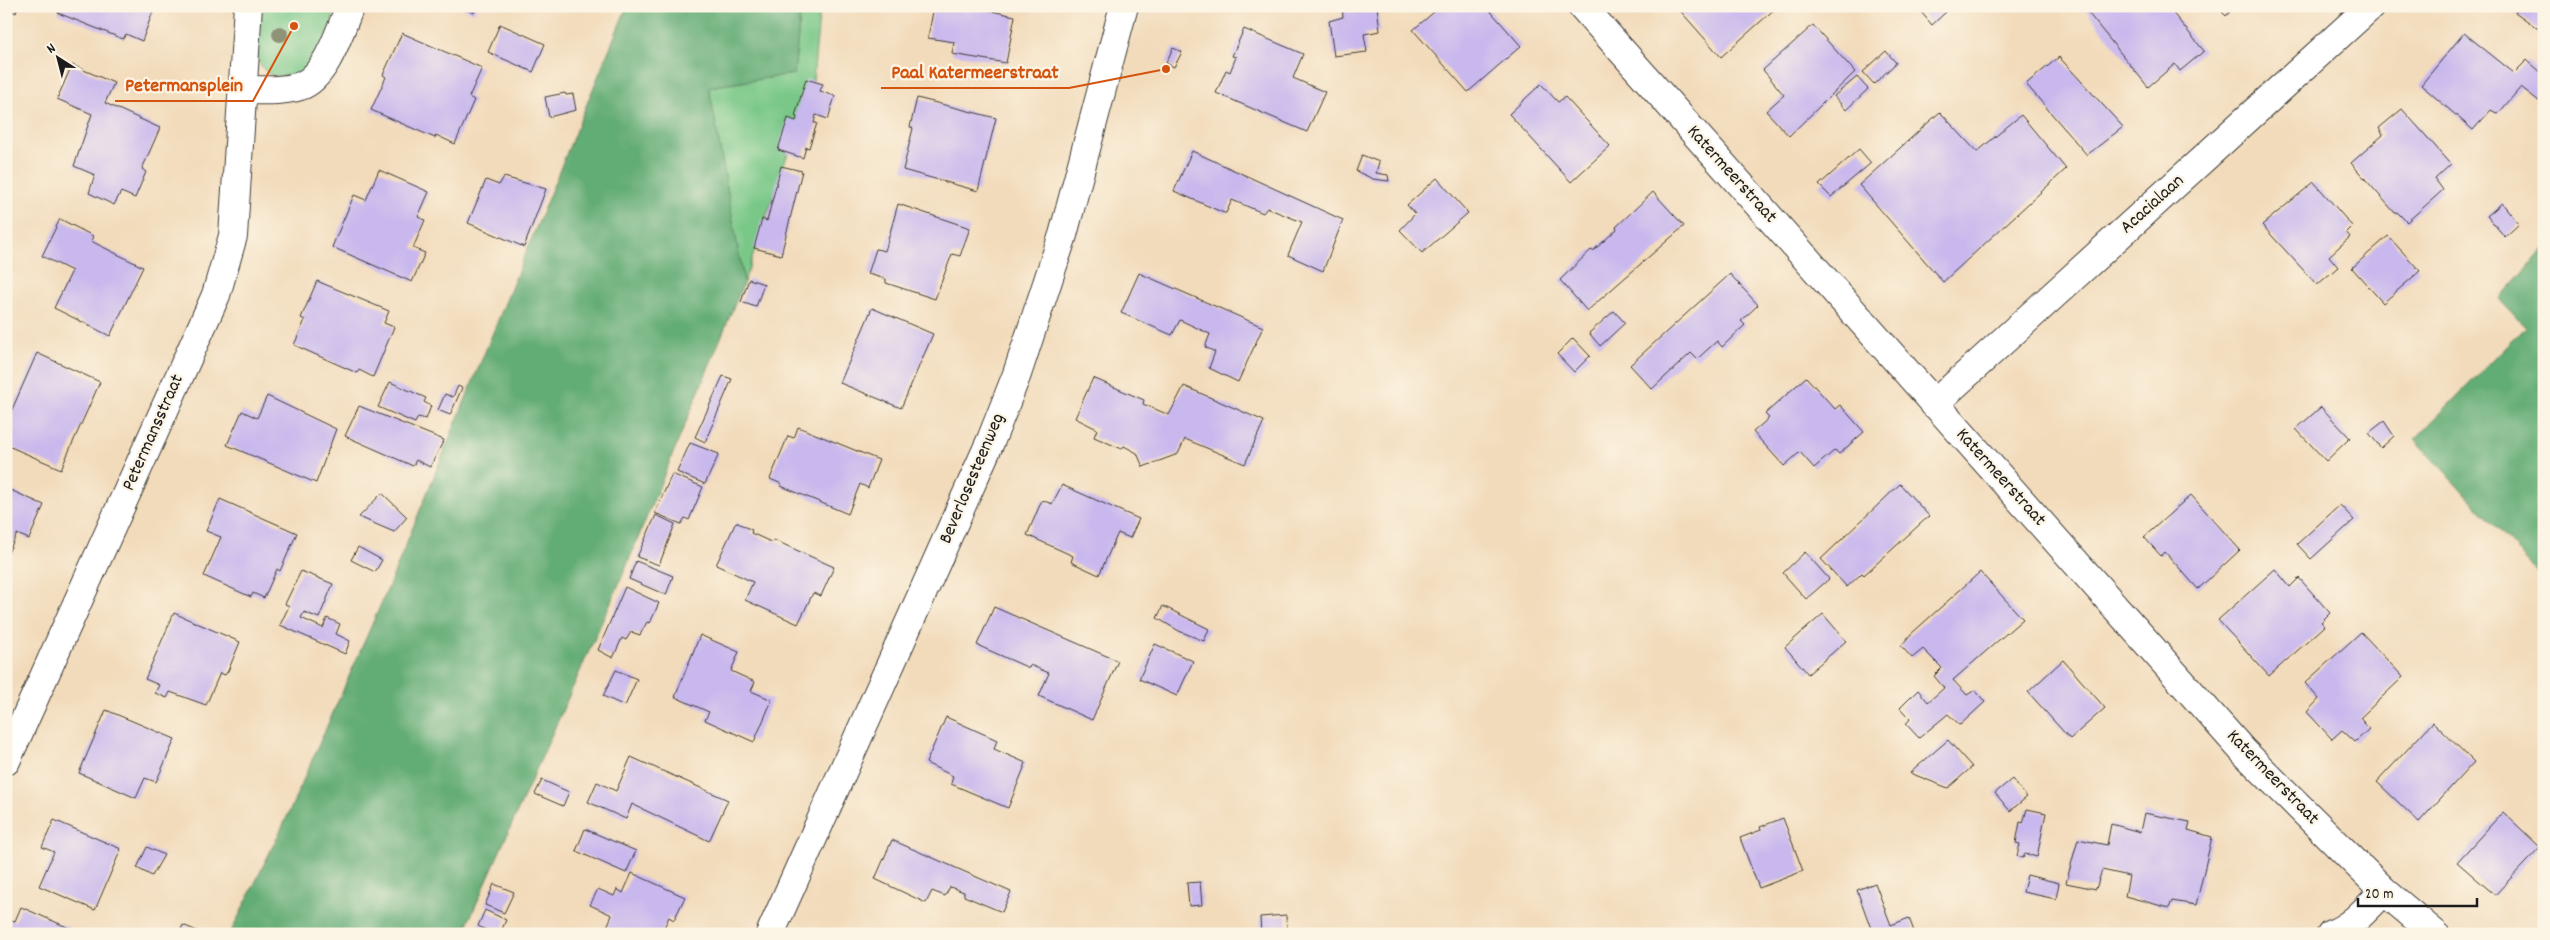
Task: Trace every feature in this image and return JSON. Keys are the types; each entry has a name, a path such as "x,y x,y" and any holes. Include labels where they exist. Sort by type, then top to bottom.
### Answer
{"street":[{"name":"Petermansstraat","path":"6,761 216,295 233,236 248,6"},
{"path":"242,90 281,90 301,86 315,78 324,64 350,6"},
{"name":"Beverlosesteenweg","path":"770,934 991,440 1017,374 1063,235 1124,6"},
{"name":"Katermeerstraat","path":"1582,6 2244,752 2384,891 2435,934"},
{"name":"Acacialaan","path":"1934,404 2371,6"},
{"path":"2331,934 2337,932 2361,914 2384,891"}],"green space":[{"path":"261,6 338,6 319,52 304,73 279,77 268,73 259,63 257,59"},
{"path":"627,6 801,6 794,74 709,87 744,282 622,577 463,934 230,934 286,819 388,588"},
{"path":"801,6 820,6 813,80 744,282 709,87 794,74"},
{"path":"2544,249 2544,580 2415,439 2525,327 2499,299"}],"building":[{"path":"6,6 18,6 16,13 6,8"},
{"path":"61,6 155,6 142,41 126,34 123,39 58,13"},
{"path":"459,6 477,6 474,13"},
{"path":"934,6 991,6 991,11 1015,16 1006,63 952,54 954,42 928,38"},
{"path":"1342,6 1377,6 1380,31 1364,34 1367,52 1334,56 1329,21 1343,17"},
{"path":"1441,6 1486,6 1521,46 1468,92 1413,30"},
{"path":"1676,6 1778,6 1721,57"},
{"path":"1916,6 1943,6 1947,11 1932,25"},
{"path":"2088,6 2167,6 2204,51 2180,71 2175,64 2148,87 2085,9"},
{"path":"2216,6 2235,6 2226,16"},
{"path":"2519,6 2544,6 2544,33 2515,12"},
{"path":"500,24 545,44 533,72 488,52"},
{"path":"1813,25 1855,72 1789,136 1766,111 1784,95 1763,70"},
{"path":"1244,29 1303,54 1293,78 1325,92 1307,132 1216,93 1226,70 1230,72 1236,57 1232,56"},
{"path":"402,33 482,68 469,97 474,100 455,144 436,135 435,138 371,110 386,77 383,75"},
{"path":"2464,33 2514,73 2527,60 2544,75 2544,105 2521,87 2498,114 2491,110 2473,130 2421,85"},
{"path":"1173,48 1182,52 1174,67 1166,63"},
{"path":"1886,51 1896,63 1874,84 1863,72"},
{"path":"2059,57 2123,127 2087,155 2026,84"},
{"path":"72,65 114,83 105,103 160,128 142,169 146,172 135,198 121,192 114,205 89,193 95,175 74,166 92,114 57,99"},
{"path":"1857,77 1868,89 1846,110 1834,96"},
{"path":"806,79 823,84 820,91 835,96 828,119 816,115 814,123 817,123 809,148 806,147 803,158 778,150 788,118 796,121 797,117 795,116"},
{"path":"1541,84 1558,102 1565,97 1610,146 1571,182 1509,114"},
{"path":"565,93 566,95 573,94 576,110 549,117 545,97"},
{"path":"917,98 996,118 978,191 903,170 913,128 910,127"},
{"path":"2402,109 2451,164 2435,179 2443,190 2407,222 2397,212 2395,213 2351,163 2383,135 2379,128"},
{"path":"1940,112 1977,152 2021,115 2066,169 1943,282 1859,185"},
{"path":"1859,149 1871,163 1831,197 1819,185"},
{"path":"1192,151 1343,220 1323,271 1288,255 1302,222 1267,208 1263,213 1232,200 1226,213 1224,213 1174,191"},
{"path":"1362,155 1379,162 1376,173 1388,175 1389,181 1373,179 1356,171"},
{"path":"781,166 802,171 781,255 754,248 762,219 767,221"},
{"path":"379,170 429,192 418,217 425,220 413,248 425,253 412,282 332,247 354,195 366,200"},
{"path":"504,177 546,189 524,247 468,223 486,180 499,185"},
{"path":"1437,178 1468,213 1422,253 1400,230 1415,214 1407,205"},
{"path":"2314,182 2352,226 2346,232 2350,237 2329,256 2338,267 2317,285 2262,225"},
{"path":"1653,192 1684,226 1587,311 1560,280 1591,250 1593,251 1617,229 1616,227"},
{"path":"2502,203 2519,224 2505,237 2487,216"},
{"path":"898,204 970,228 960,256 952,254 935,299 886,283 886,279 868,274 876,249 885,251"},
{"path":"60,219 93,236 91,241 143,267 110,336 54,308 72,271 42,256"},
{"path":"2388,236 2420,271 2383,303 2352,268"},
{"path":"1139,273 1263,327 1238,382 1209,368 1215,352 1205,347 1210,334 1180,320 1172,335 1121,313"},
{"path":"1730,274 1758,305 1741,321 1745,325 1722,347 1717,341 1697,359 1691,353 1652,389 1630,365"},
{"path":"749,279 764,284 756,307 741,302"},
{"path":"317,281 389,311 384,323 394,327 373,377 359,370 357,373 294,345 305,320 301,318"},
{"path":"872,308 933,334 901,408 840,383"},
{"path":"1614,311 1625,323 1600,346 1589,333"},
{"path":"1573,338 1590,356 1574,372 1557,354"},
{"path":"37,353 100,382 61,469 6,445 6,423"},
{"path":"723,376 732,379 705,442 695,437"},
{"path":"1806,377 1835,409 1840,405 1864,432 1839,454 1835,450 1814,468 1800,452 1784,466 1753,432 1769,418 1765,414"},
{"path":"1093,378 1144,400 1143,404 1169,415 1184,386 1264,421 1245,464 1185,439 1178,454 1143,467 1137,453 1124,446 1122,449 1094,437 1097,429 1075,418"},
{"path":"390,382 426,398 424,402 431,406 426,419 418,417 415,423 378,407"},
{"path":"458,386 462,388 450,415 438,410 445,394 453,397"},
{"path":"267,396 336,429 316,483 227,445 242,411 257,418"},
{"path":"359,406 444,440 430,467 416,460 413,466 345,436"},
{"path":"2321,407 2350,438 2326,461 2296,429"},
{"path":"2384,421 2394,436 2381,448 2369,433"},
{"path":"798,427 879,460 868,488 860,484 848,514 781,486 782,484 770,479 788,436 794,438"},
{"path":"690,443 719,454 705,484 677,472"},
{"path":"672,474 703,487 689,520 685,518 681,524 655,513"},
{"path":"1900,484 1929,516 1864,575 1862,573 1847,587 1821,559"},
{"path":"1062,485 1139,519 1130,538 1118,533 1099,575 1071,562 1073,556 1027,535 1042,500 1052,504"},
{"path":"6,488 44,505 29,539 17,534 6,557"},
{"path":"382,493 407,517 394,532 359,517"},
{"path":"2191,495 2240,550 2198,589 2165,552 2161,556 2144,537"},
{"path":"220,499 297,533 280,571 277,569 264,598 253,593 251,597 204,576 221,537 206,531"},
{"path":"2340,505 2354,520 2311,559 2297,544"},
{"path":"656,515 675,524 659,565 637,557"},
{"path":"736,522 752,530 751,533 771,542 774,540 834,567 821,596 813,593 798,624 745,600 753,582 716,565"},
{"path":"358,547 382,560 375,572 351,560"},
{"path":"1805,552 1829,579 1806,599 1783,573"},
{"path":"636,561 673,576 666,595 629,579"},
{"path":"2275,569 2290,587 2299,578 2330,613 2321,622 2325,626 2269,676 2218,620"},
{"path":"301,571 333,584 319,618 304,612 301,618 323,628 327,618 340,624 336,634 350,641 345,654 280,625 289,606 285,604"},
{"path":"1980,572 2023,619 1953,680 1967,695 1975,690 1985,702 1960,725 1948,714 1919,738 1906,724 1910,719 1900,708 1918,690 1928,702 1944,688 1934,676 1942,668 1923,649 1912,658 1901,646 1911,634"},
{"path":"625,587 659,603 650,623 647,622 640,635 631,632 626,640 622,638 613,658 598,650"},
{"path":"1163,606 1209,629 1204,641 1179,631 1157,618"},
{"path":"994,607 1118,661 1092,720 1039,696 1049,673 1030,665 1029,668 977,645"},
{"path":"174,613 240,642 228,671 225,675 220,673 206,705 170,692 167,698 155,693 159,685 145,679"},
{"path":"1823,614 1846,641 1808,674 1785,647"},
{"path":"2361,632 2403,677 2360,718 2369,729 2355,742 2342,730 2332,739 2307,712 2319,699 2305,683"},
{"path":"700,635 739,652 731,671 755,682 751,691 772,700 754,742 705,720 709,712 675,697"},
{"path":"1155,644 1193,661 1177,696 1139,679"},
{"path":"2063,660 2105,708 2070,739 2028,692"},
{"path":"616,670 637,679 625,706 603,696"},
{"path":"106,710 175,739 156,782 145,778 136,798 79,773"},
{"path":"946,717 997,740 994,749 1026,763 1008,808 951,784 953,776 926,763"},
{"path":"2433,722 2474,762 2419,822 2377,782"},
{"path":"1948,740 1972,767 1948,788 1910,773"},
{"path":"631,757 728,800 709,841 632,804 626,819 588,802 597,782 616,791"},
{"path":"2012,779 2027,797 2010,811 1995,793"},
{"path":"542,780 569,792 563,806 535,794"},
{"path":"2027,809 2046,813 2037,857 2025,854 2023,858 2017,856 2020,844 2016,843 2020,822 2023,823"},
{"path":"2503,812 2540,847 2495,895 2457,862"},
{"path":"2144,813 2190,822 2188,830 2212,837 2196,905 2172,901 2169,908 2125,896 2129,876 2102,870 2096,889 2066,883 2078,839 2107,845 2111,824 2140,832"},
{"path":"1783,818 1803,871 1759,888 1740,838 1761,830 1760,827"},
{"path":"54,820 121,849 95,910 39,886 54,852 42,847"},
{"path":"585,829 636,851 626,873 576,851"},
{"path":"892,840 1011,892 1002,912 964,896 964,892 950,887 945,896 932,891 926,903 875,879"},
{"path":"147,847 164,855 152,876 137,868"},
{"path":"632,873 685,897 674,920 669,917 661,934 604,934 612,915 590,905 598,889 614,896 617,889 623,893"},
{"path":"2027,875 2059,883 2056,899 2023,892"},
{"path":"1200,882 1202,905 1189,906 1187,883"},
{"path":"1875,883 1891,925 1909,918 1915,934 1873,934 1857,890"},
{"path":"494,884 514,892 504,913 485,905"},
{"path":"21,907 83,934 6,934 11,920 15,921"},
{"path":"485,910 506,920 500,934 494,934 478,926"},
{"path":"1286,915 1287,934 1261,934 1260,917"},
{"path":"183,925 197,931 196,934 179,934"}],"place":[{"name":"Petermansplein","path":"294,26"},
{"name":"Paal Katermeerstraat","path":"1166,69"}]}
